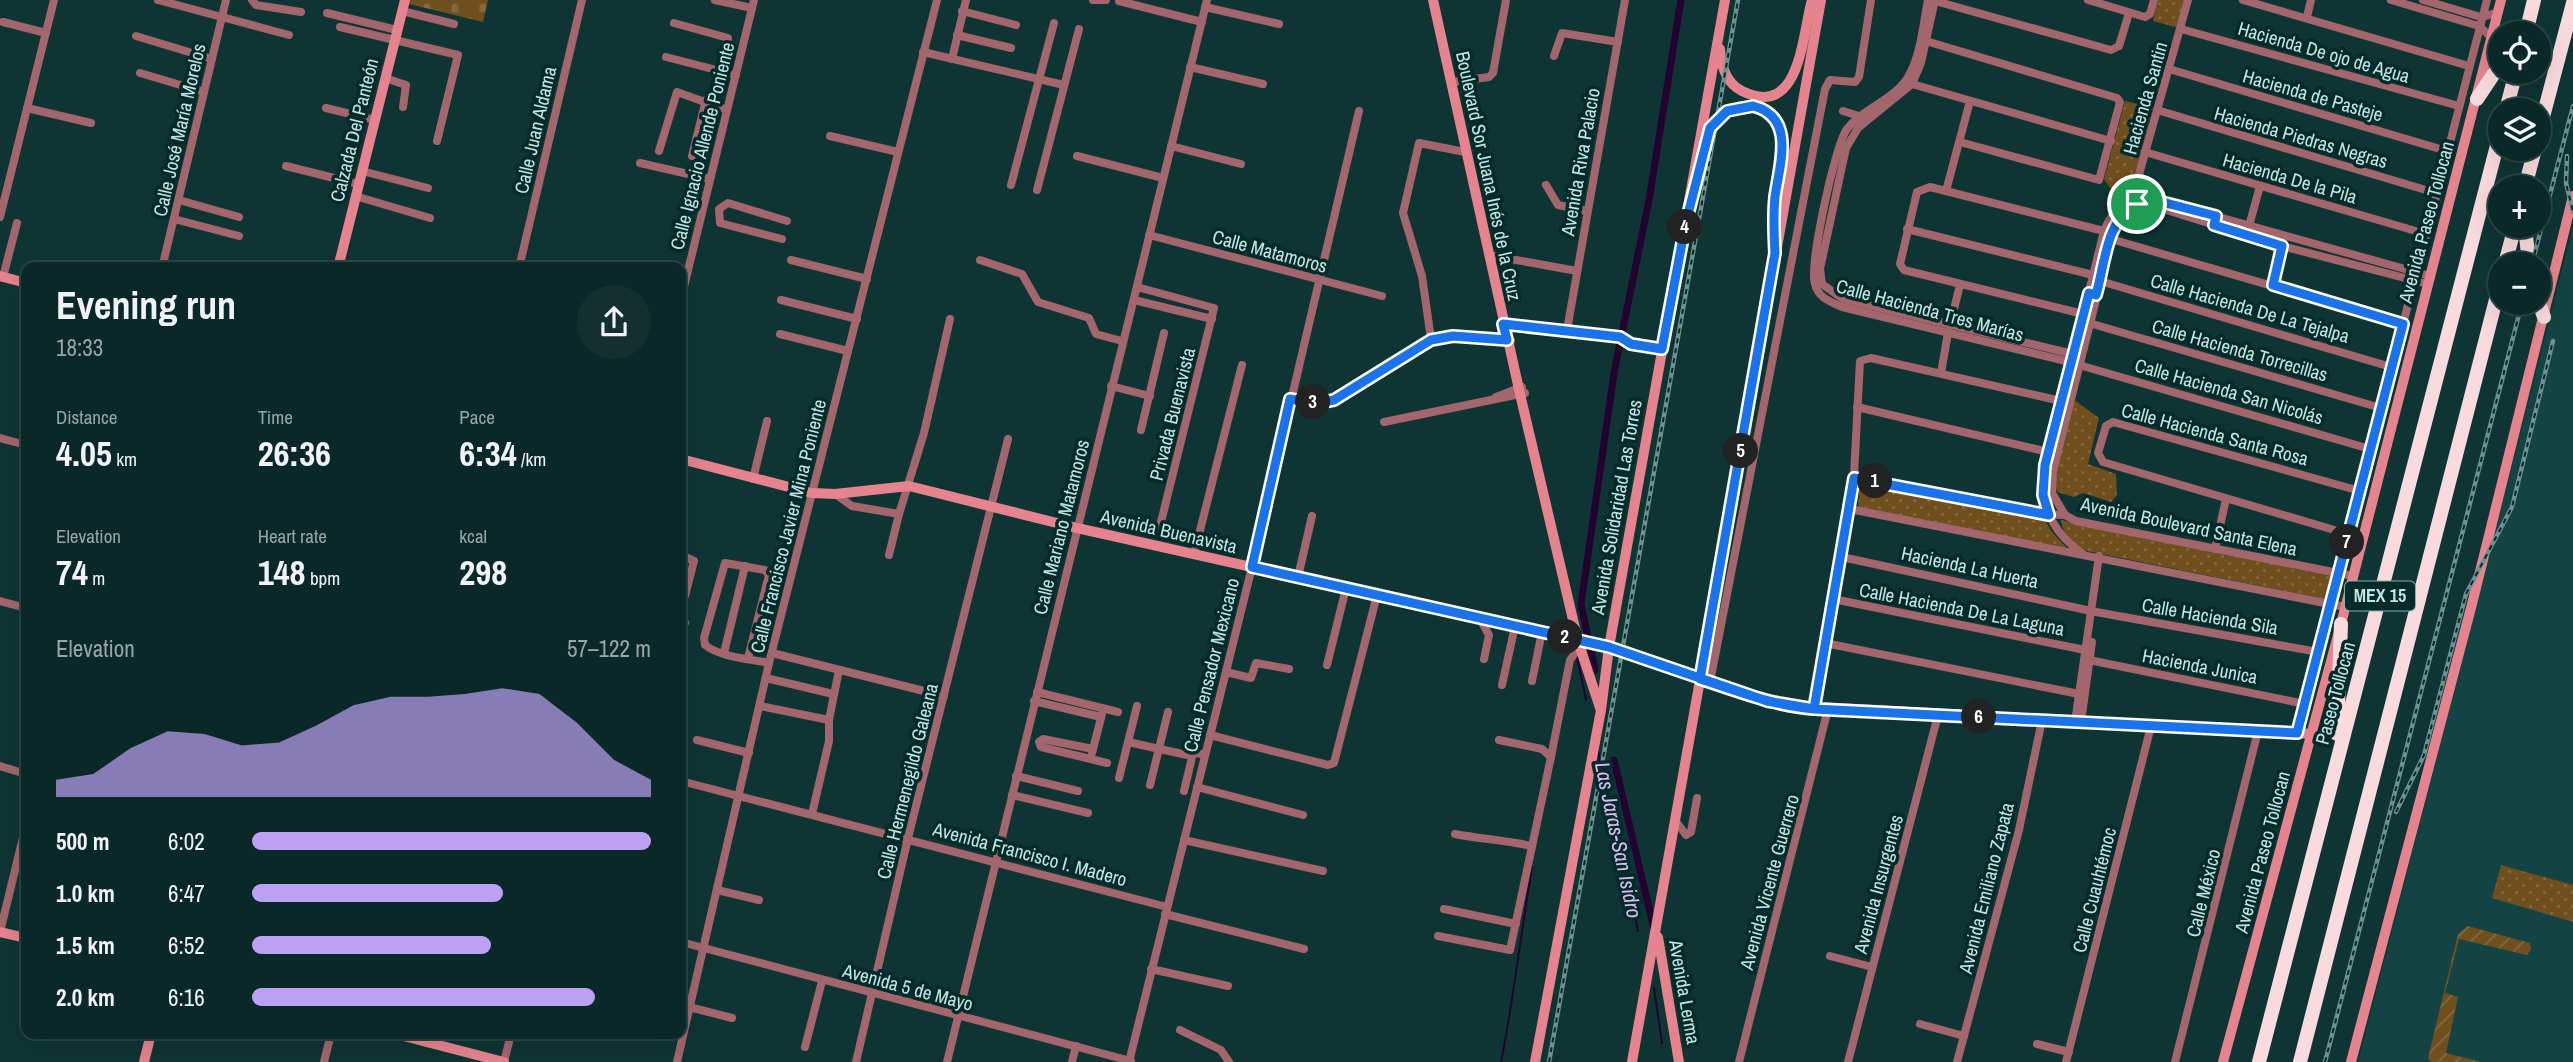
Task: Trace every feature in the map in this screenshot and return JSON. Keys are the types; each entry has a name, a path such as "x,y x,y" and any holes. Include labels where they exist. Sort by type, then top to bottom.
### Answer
{"highway":[{"path":"2548,98 2573,3"},
{"path":"2525,21 2533,4"},
{"path":"2477,99 2488,82"},
{"name":"Paseo Tollocan","path":"2259,1062 2493,161"},
{"name":"MEX 15","path":"2300,1062 2492,315"},
{"path":"2334,774 2339,724 2341,624"}],"main road":[{"name":"Boulevard Sor Juana Inés de la Cruz","path":"1433,0 1455,81 1465,152 1601,710"},
{"name":"Boulevard Sor Juana Inés de la Cruz","path":"1440,0 1506,323"},
{"name":"Avenida Solidaridad Las Torres","path":"1535,1062 1601,710 1609,647 1725,0"},
{"path":"1719,36 1722,66 1734,86 1754,96 1777,92 1794,74 1812,0"},
{"path":"1632,1062 1675,820 1705,681 1775,253 1821,0"},
{"name":"Avenida Paseo Tollocan","path":"2495,21 2501,0"},
{"name":"Calzada Del Panteón","path":"339,262 404,6"},
{"name":"Avenida Paseo Tollocan","path":"2223,1062 2341,624 2488,50"},
{"path":"1686,222 1704,147 1713,123 1732,109 1760,107 1774,119 1783,136 1775,198 1775,253"},
{"path":"2551,274 2573,196"},
{"path":"1,276 21,282"},
{"path":"2351,1062 2540,315"},
{"name":"Avenida Buenavista","path":"686,460 812,493 835,494 909,486 1077,528 1609,647 1784,705 1814,709 2312,734"},
{"name":"Avenida Lerma","path":"1657,927 1679,1062"},
{"path":"0,932 21,938"},
{"path":"144,1062 150,1039"},
{"path":"415,1039 504,1062"}],"street":[{"path":"0,217 4,188 54,0"},
{"path":"158,0 289,35"},
{"name":"Calle José María Morelos","path":"163,262 226,0"},
{"path":"252,0 256,5 300,12"},
{"path":"288,10 290,0"},
{"name":"Calle Juan Aldama","path":"520,262 582,0"},
{"path":"715,0 753,4"},
{"name":"Calle Francisco Javier Mina Poniente","path":"686,1024 769,663 937,0"},
{"path":"951,59 966,0"},
{"path":"1093,0 1106,0"},
{"path":"1455,81 1489,78 1493,73 1506,0"},
{"name":"Avenida Riva Palacio","path":"1567,330 1625,0"},
{"path":"1705,681 1825,89 1830,80 1857,81 1871,0"},
{"path":"1932,0 2114,50 2119,46 2129,13"},
{"name":"Calle Hacienda Tres Marías","path":"1932,0 1906,80 1864,119 1852,135 1843,158 1820,269 1821,289 1843,299 1920,322 2074,360"},
{"path":"2088,0 2145,18 2151,11 2154,0"},
{"name":"Hacienda Santin","path":"2136,200 2145,152 2188,0"},
{"path":"2243,0 2469,66"},
{"path":"2306,18 2311,0"},
{"path":"2391,0 2480,22 2497,13"},
{"path":"2423,0 2480,22 2488,33"},
{"path":"2297,733 2487,0"},
{"path":"1119,1 1202,22"},
{"name":"Calle Ignacio Allende Poniente","path":"686,278 753,4"},
{"path":"1206,4 1279,24"},
{"name":"Calle Mariano Matamoros","path":"947,1062 1206,4"},
{"path":"404,6 454,24"},
{"path":"962,11 1016,25"},
{"path":"327,13 458,55 437,141"},
{"name":"Calle Hacienda Tres Marías","path":"1864,119 1912,84 1926,41 1927,20"},
{"path":"2,22 46,33"},
{"path":"674,23 728,38 722,71"},
{"path":"1011,185 1054,23"},
{"path":"340,27 396,34"},
{"path":"1037,190 1079,29"},
{"name":"Hacienda De ojo de Agua","path":"2181,29 2459,106"},
{"path":"1554,56 1562,33 1618,43"},
{"path":"957,35 1011,48"},
{"path":"136,36 212,59"},
{"path":"1926,41 2117,98 2120,103 2102,175 2098,180 1960,142"},
{"path":"923,52 1064,85"},
{"path":"666,57 736,75"},
{"path":"1190,68 1263,84"},
{"name":"Hacienda de Pasteje","path":"2169,69 2447,150"},
{"path":"141,73 204,92"},
{"path":"385,78 406,85 403,107"},
{"path":"1912,84 2111,141"},
{"path":"659,151 674,94 679,92 706,100 727,110"},
{"path":"692,156 706,100"},
{"path":"1947,191 1970,101"},
{"path":"27,108 92,123"},
{"path":"326,108 375,120"},
{"name":"Hacienda Piedras Negras","path":"2157,110 2436,193"},
{"name":"Calle Pensador Mexicano","path":"1130,1062 1321,281 1359,111"},
{"path":"1843,111 1864,119"},
{"path":"830,136 898,152"},
{"path":"1431,340 1422,276 1403,212 1419,143 1465,152"},
{"path":"1171,146 1241,164"},
{"name":"Hacienda De la Pila","path":"2145,152 2426,234"},
{"path":"1077,156 1163,178"},
{"path":"640,163 710,179"},
{"path":"286,166 358,184"},
{"path":"362,171 428,188"},
{"path":"1546,185 1558,205 1587,211"},
{"path":"2249,226 2260,186"},
{"path":"2083,314 1909,272 1900,264 1907,229 1917,191 1923,187 2104,231"},
{"path":"355,196 430,218"},
{"path":"179,200 239,217"},
{"path":"2083,554 2063,538 2049,515 2043,488 2048,452 2060,423 2061,401 2089,323 2104,231 2114,211 2136,200 2249,226 2332,254 2429,280"},
{"path":"2096,278 2120,217 2136,200"},
{"path":"704,203 719,209"},
{"path":"719,209 728,203 787,221"},
{"path":"719,209 720,223 782,239"},
{"path":"174,219 239,236"},
{"path":"2215,220 2282,246 2332,254"},
{"path":"1,276 17,223"},
{"name":"Calle Hacienda De La Tejalpa","path":"1907,229 2096,278 2391,367"},
{"name":"Calle Matamoros","path":"1149,235 1382,296"},
{"path":"2111,239 2403,324"},
{"path":"2273,285 2282,246"},
{"path":"1494,256 1577,271"},
{"path":"792,260 867,279"},
{"path":"980,260 1022,274 1038,302 1089,318 1096,334 1122,341"},
{"path":"1941,373 1960,285"},
{"path":"1137,287 1179,298 1176,310"},
{"path":"2065,515 2051,488 2060,423 2083,314 2093,294"},
{"name":"Privada Buenavista","path":"1159,530 1212,319 1213,306 1179,298"},
{"path":"781,300 857,319"},
{"path":"1134,300 1212,319"},
{"path":"889,555 930,410 950,319"},
{"path":"1506,323 1624,339 1662,349"},
{"name":"Calle Hacienda Torrecillas","path":"2089,323 2381,408"},
{"path":"1141,430 1164,333"},
{"path":"780,334 848,351"},
{"path":"1290,399 1318,403 1334,400 1431,340 1453,336 1510,341"},
{"path":"1814,709 1850,509 1861,407 1858,368 1865,358 2061,401"},
{"name":"Calle Hacienda San Nicolás","path":"2074,360 2371,449"},
{"path":"1194,554 1242,365"},
{"path":"1111,386 1150,396"},
{"path":"1384,422 1522,391"},
{"path":"1861,407 2048,452"},
{"path":"754,479 767,421"},
{"name":"Calle Hacienda Santa Rosa","path":"2348,534 2100,460 2098,453 2107,423 2113,422 2360,491"},
{"path":"0,438 21,444"},
{"name":"Calle Hermenegildo Galeana","path":"856,1062 908,838 1008,439"},
{"name":"Avenida Boulevard Santa Elena","path":"1854,478 2049,515 2065,515 2076,521 2353,576"},
{"path":"835,494 852,506 899,514"},
{"path":"2215,549 2226,499"},
{"path":"1850,509 2345,607"},
{"path":"1298,576 1312,516"},
{"path":"686,557 694,561 686,592"},
{"name":"Hacienda La Huerta","path":"1842,557 2093,611"},
{"path":"2078,722 2085,650 2102,557"},
{"path":"748,658 769,575 765,570 730,562 722,566 704,638 710,649 769,663"},
{"path":"724,653 745,566"},
{"path":"2336,584 2350,588"},
{"path":"1327,665 1346,588"},
{"path":"1210,736 1328,765 1334,763 1377,595"},
{"name":"Calle Hacienda De La Laguna","path":"1833,599 2085,650"},
{"path":"0,601 21,607"},
{"name":"Calle Hacienda Sila","path":"2093,611 2318,652"},
{"path":"1480,619 1489,635 1484,659"},
{"path":"1502,685 1515,626"},
{"path":"2078,722 2089,660 2090,631"},
{"path":"1532,681 1542,632"},
{"path":"1438,936 1508,951 1516,924 1570,660 1584,642"},
{"path":"1825,643 2079,694"},
{"path":"772,653 944,696"},
{"name":"Hacienda Junica","path":"2089,660 2305,704"},
{"path":"1226,672 1251,678 1255,665 1261,662 1289,669"},
{"path":"813,814 829,741 829,720 839,670"},
{"path":"766,677 833,694"},
{"path":"1037,692 1102,713 1118,712"},
{"path":"1051,705 1053,695"},
{"path":"1034,701 1076,706"},
{"path":"760,706 829,720"},
{"path":"1119,778 1136,706"},
{"name":"Avenida Vicente Guerrero","path":"1739,1062 1828,709"},
{"path":"1150,785 1168,712"},
{"path":"1091,759 1102,713"},
{"name":"Avenida Insurgentes","path":"1848,1062 1938,715"},
{"path":"1184,791 1190,756 1201,719"},
{"name":"Avenida Emiliano Zapata","path":"1957,1062 2019,830 2042,720"},
{"name":"Calle Cuauhtémoc","path":"2067,1062 2151,726"},
{"name":"Calle México","path":"2175,1062 2258,732"},
{"path":"697,740 749,753"},
{"path":"1499,740 1542,749 1551,757"},
{"path":"1128,741 1204,759"},
{"path":"1093,749 1067,749 1107,763"},
{"path":"0,766 21,772"},
{"path":"1016,776 1078,791"},
{"name":"Avenida Francisco I. Madero","path":"686,782 908,838 1304,949"},
{"path":"1197,787 1303,815"},
{"path":"1012,795 1088,813"},
{"path":"1675,820 1686,835 1691,832 1697,799"},
{"path":"1455,834 1531,846"},
{"path":"1184,839 1323,871"},
{"path":"0,932 21,846"},
{"path":"717,890 759,900"},
{"path":"1444,909 1516,924"},
{"name":"Avenida 5 de Mayo","path":"686,943 1130,1062"},
{"path":"1830,956 1872,967"},
{"path":"1152,969 1228,986"},
{"path":"804,1047 822,981"},
{"path":"690,1007 733,1017"},
{"path":"1920,1024 1964,1037"},
{"path":"1180,1030 1221,1050 1228,1062"},
{"path":"324,1062 330,1039"},
{"path":"504,1062 510,1039"},
{"name":"Calle Francisco Javier Mina Poniente","path":"677,1062 682,1039"},
{"path":"2037,1044 2069,1052"},
{"path":"1072,1062 1076,1046"}],"shaded area":[{"path":"2573,227 2573,1062 2358,1062 2551,315"}],"green space":[{"path":"410,0 488,0 483,22 409,4"},
{"path":"2158,0 2186,0 2179,28 2153,21"},
{"path":"2125,101 2153,108 2131,195 2109,206 2111,189 2104,179"},
{"path":"2073,399 2099,418 2088,464 2116,474 2117,495 2111,502 2083,493 2074,497 2057,492 2055,479"},
{"path":"1860,481 2042,515 2052,532 2068,549 1858,508"},
{"path":"2061,520 2334,576 2329,600 2087,551 2070,539"},
{"path":"2501,865 2573,885 2573,922 2492,898"},
{"path":"2468,926 2530,943 2531,949 2527,955 2459,939 2445,993 2458,997 2446,1053 2481,1062 2431,1062 2428,1058 2458,934"}],"waterway":[{"path":"1595,670 1581,604 1614,373 1649,200 1681,0"},
{"path":"1577,657 1586,700"},
{"name":"Las Jaras-San Isidro","path":"1598,751 1638,931"},
{"path":"1614,760 1654,929"},
{"path":"1501,1062 1532,867"},
{"path":"1654,988 1662,1043"}],"railway":[{"path":"1549,1062 1738,0"},
{"path":"2535,252 2573,106"},
{"path":"2567,156 2566,183 2573,212"},
{"path":"2325,1062 2519,315"},
{"path":"2396,812 2424,755 2466,594 2512,507 2553,341"}],"route":[{"path":"2137,204 2115,224 2096,295 2089,293 2045,465 2043,495 2049,515 1854,478 1814,709 1767,701 1746,694 1700,679 1609,647 1252,567 1290,399 1318,403 1334,400 1431,340 1453,336 1507,340 1503,324 1509,323 1620,337 1631,344 1662,349 1686,222 1710,128 1717,118 1727,111 1738,107 1760,107 1778,124 1783,136 1775,198 1775,253 1700,679 1767,701 1798,708 1814,709 2297,733 2403,324 2273,285 2282,246 2214,225 2216,216 2135,195 2137,204"}]}
